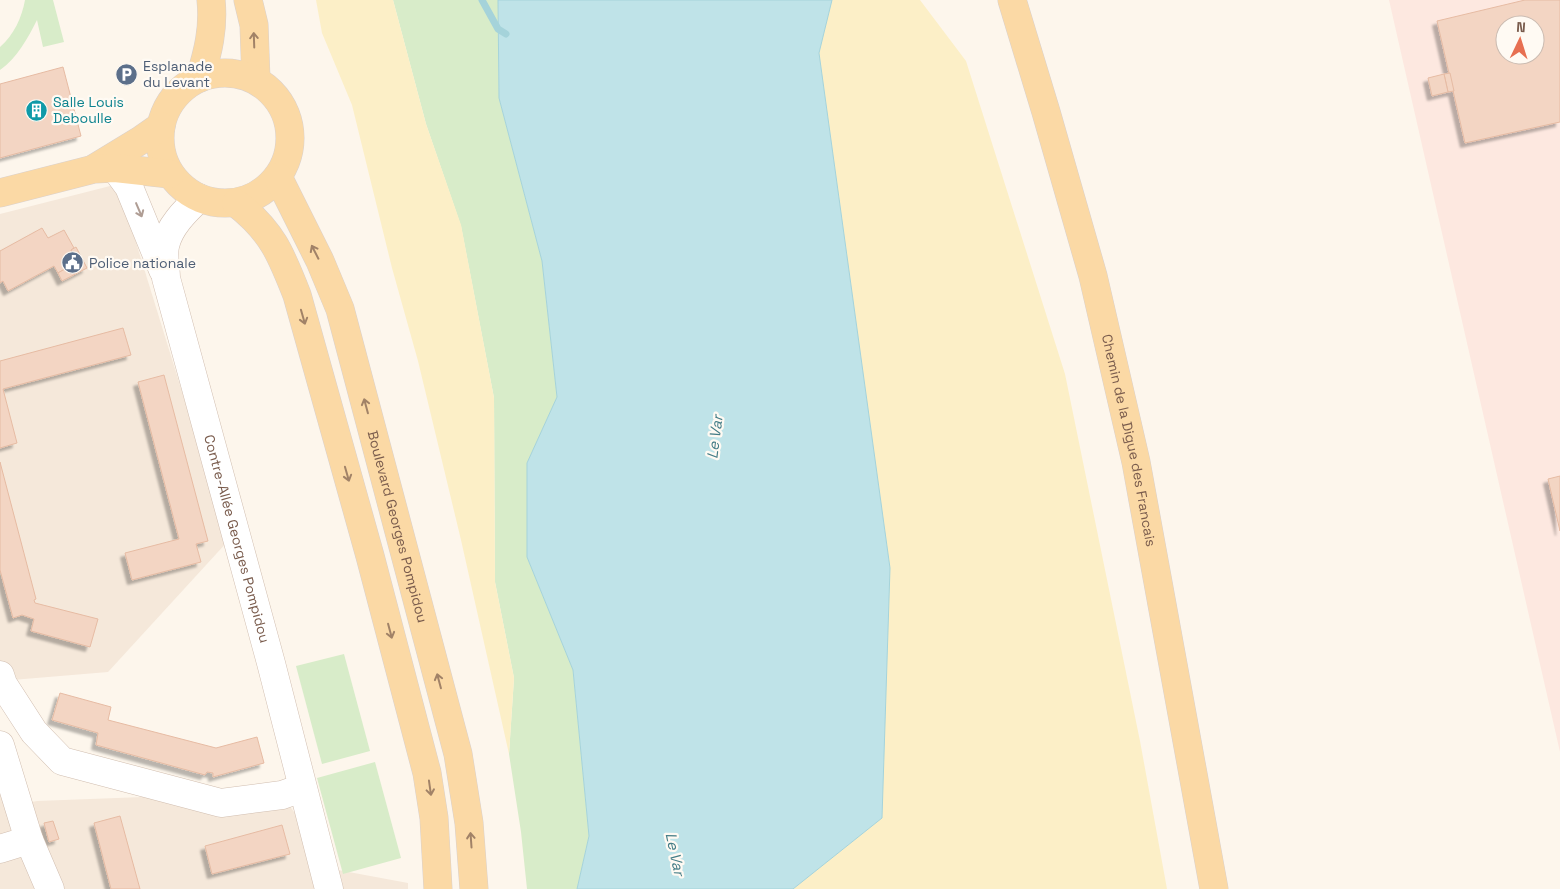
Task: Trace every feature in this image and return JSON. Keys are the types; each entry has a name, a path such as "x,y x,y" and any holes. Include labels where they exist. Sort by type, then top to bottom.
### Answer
{"main road":[{"path":"200,78 211,40 213,14 211,0"},
{"path":"248,0 254,24 256,80"},
{"name":"Chemin de la Digue des Francais","path":"1012,0 1093,276 1136,462 1214,889"},
{"path":"219,73 238,74 256,80 271,91 282,106 289,123 291,142 287,161 278,177 266,189 252,198 236,203 211,202 199,198 183,188 170,174 163,159 160,143 161,126 166,111 175,97 186,86 200,78 219,73"},
{"path":"105,168 161,126"},
{"path":"0,193 105,168 170,174"},
{"name":"Boulevard Georges Pompidou","path":"278,177 320,261 340,309 458,754 469,823 474,889"},
{"path":"236,203 254,217 270,236 282,256 297,295 370,556 427,773 434,818 438,889"}],"street":[{"path":"105,168 129,187 166,278"},
{"name":"Contre-Allée Georges Pompidou","path":"199,198 186,209 172,229 165,247 166,278 271,663 328,889"},
{"path":"0,675 3,684 34,732 62,761 221,803 282,795 302,788"},
{"path":"0,745 29,840 50,889"},
{"path":"0,849 29,840"}],"shaded area":[{"path":"1389,0 1560,0 1560,752"},
{"path":"118,184 228,541 108,672 0,681 0,214"},
{"path":"279,792 338,870 408,883 408,889 0,889 0,793 5,807 37,801"}],"green space":[{"path":"25,0 53,0 64,42 43,47 37,20 17,54 0,70 0,47 17,25"},
{"path":"393,0 498,0 499,98 542,261 557,397 527,463 527,557 573,670 589,836 577,889 527,889 521,832 509,754 514,678 495,582 494,398 461,226 426,124"},
{"path":"344,654 370,751 322,764 296,666"},
{"path":"375,762 401,858 343,874 317,778"}],"sand":[{"path":"316,0 393,0 426,124 461,225 494,398 495,582 514,678 509,754 461,540 418,361 392,268 352,105 322,33"},
{"path":"832,0 920,0 966,61 1065,374 1140,741 1167,889 793,889 882,818 890,568 819,53"}],"water":[{"name":"Le Var","path":"498,0 832,0 819,53 890,568 882,818 793,889 577,889 589,836 573,670 527,557 527,463 557,397 542,261 499,98"}],"building":[{"path":"1525,0 1560,0 1560,122 1465,143 1437,21"},
{"name":"Salle Louis Deboulle","path":"63,67 81,136 0,158 0,84"},
{"path":"1450,73 1454,91 1448,92 1444,74"},
{"path":"1444,74 1448,92 1432,96 1428,78"},
{"path":"42,228 48,238 64,230 74,248 71,250 77,262 58,273 54,266 8,291 3,281 0,283 0,251"},
{"path":"76,247 87,268 62,281 58,273 77,262 71,250"},
{"path":"123,328 131,355 3,389 17,443 0,448 0,361"},
{"path":"164,375 208,541 196,544 201,562 132,580 125,553 179,539 138,382"},
{"path":"0,462 36,599 34,600 35,603 98,619 90,647 31,631 34,619 22,615 13,618 0,570"},
{"path":"1560,476 1560,531 1548,479"},
{"path":"60,693 111,707 108,720 216,748 257,737 264,763 213,777 213,773 207,772 205,775 96,745 98,733 52,720"},
{"path":"120,816 140,889 111,889 94,823"},
{"path":"53,821 59,839 49,842 44,823"},
{"path":"282,825 290,854 212,874 205,846"}],"waterway":[{"path":"482,0 498,29 506,34"}],"place":[{"name":"Esplanade du Levant","path":"127,74"},
{"name":"Salle Louis Deboulle","path":"37,110"},
{"name":"Police nationale","path":"73,263"}]}
